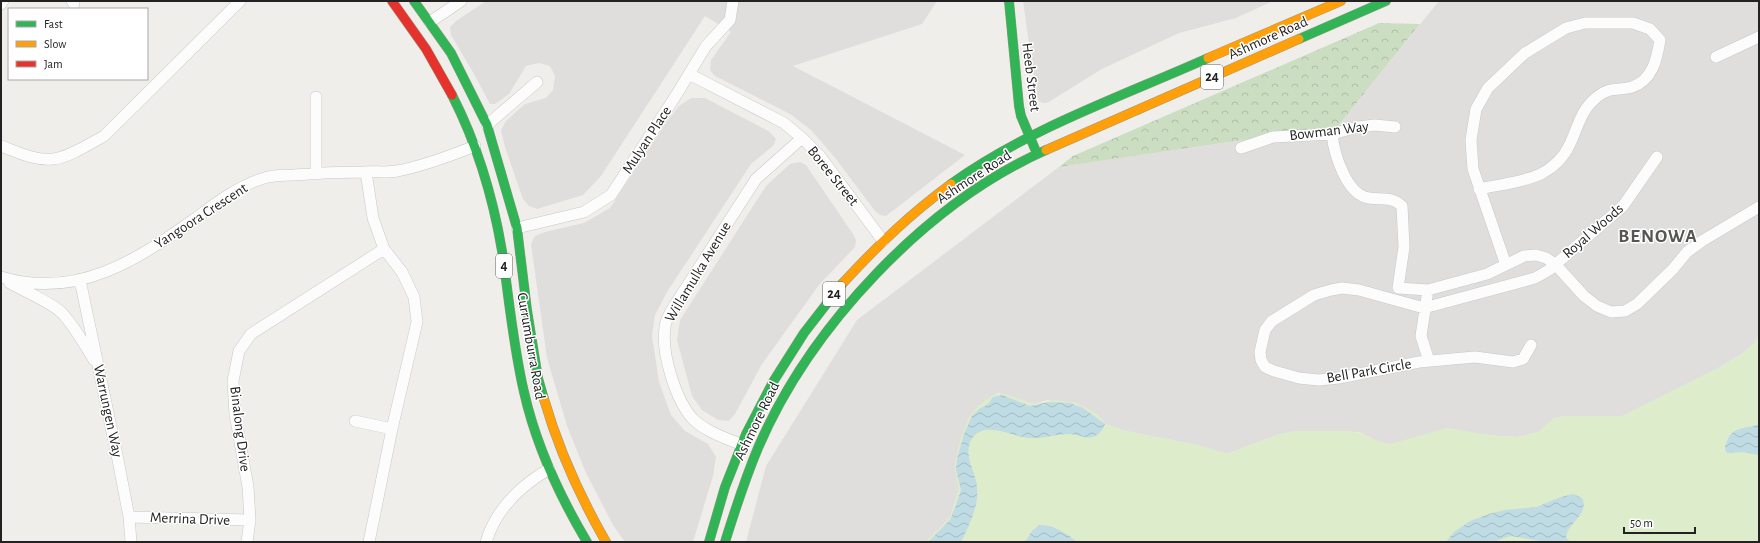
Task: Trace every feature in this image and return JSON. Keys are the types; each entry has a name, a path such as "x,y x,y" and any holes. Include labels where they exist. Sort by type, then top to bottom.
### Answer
{"main road":[{"name":"Currumburra Road","path":"392,1 430,55 446,82 475,146 488,187 499,235 514,343 523,388 536,432 549,468 571,515 587,542"},
{"name":"Currumburra Road","path":"414,1 451,53 487,125 517,228 527,310 538,378 551,424 575,487 606,542"},
{"name":"Heeb Street","path":"1009,1 1019,106 1021,116 1038,154"},
{"name":"Ashmore Road","path":"709,542 722,495 742,445 762,400 788,356 831,298 883,241 932,199 966,174 1029,136 1341,1"},
{"name":"Ashmore Road","path":"725,542 741,489 764,434 796,375 836,321 895,254 944,212 992,179 1038,154 1386,1"}],"street":[{"path":"1,146 29,156 53,159 78,150 104,136 240,1"},
{"path":"430,22 461,1"},
{"name":"Mulyan Place","path":"517,228 584,212 611,195 706,46 730,20 733,1"},
{"path":"1479,189 1535,178 1551,168 1564,156 1571,143 1577,124 1587,106 1598,96 1613,89 1632,87 1647,78 1656,61 1660,40 1650,29 1633,23 1585,23 1566,28 1525,53 1488,88 1476,109 1471,140 1473,169 1479,189 1506,265"},
{"path":"1716,58 1759,37"},
{"name":"Boree Street","path":"689,74 784,123 802,138 820,156 883,241"},
{"path":"487,125 537,82"},
{"path":"316,97 316,173"},
{"name":"Bowman Way","path":"1241,148 1273,137 1332,134 1369,126 1394,127"},
{"path":"1332,134 1337,160 1353,188 1368,198 1390,199 1397,201 1402,206 1404,247 1398,288 1428,290 1487,274 1524,256 1536,255 1546,258 1554,264 1580,292 1597,306 1611,312 1625,311 1637,304 1673,269 1687,252 1702,241 1759,207"},
{"name":"Willamulka Avenue","path":"742,445 701,426 686,411 680,401 671,373 665,347 665,327 671,311 756,179 802,138"},
{"name":"Yangoora Crescent","path":"1,278 21,282 80,280 111,270 133,260 241,187 261,178 316,173 396,171 429,163 475,146"},
{"name":"Royal Woods","path":"1554,264 1623,206 1657,157"},
{"path":"366,172 373,218 384,249 402,272 414,297 417,322 392,429 369,542"},
{"name":"Binalong Drive","path":"247,542 250,520 248,487 235,414 233,381 239,352 251,334 384,249"},
{"path":"1424,308 1535,278 1549,270 1554,264"},
{"name":"Yangoora Crescent","path":"1,278 37,297 61,312 80,338 99,369"},
{"name":"Warrungen Way","path":"80,280 129,517 131,542"},
{"name":"Bell Park Circle","path":"1424,308 1359,290 1342,288 1314,295 1272,321 1265,330 1260,352 1261,360 1265,366 1274,371 1299,378 1319,380 1339,378 1388,367 1475,356 1513,362 1523,359 1531,346"},
{"path":"1428,290 1424,308 1421,336 1429,361"},
{"path":"355,421 392,429"},
{"path":"486,542 496,519 513,496 532,479 549,468"},
{"name":"Merrina Drive","path":"129,517 250,520"}],"shaded area":[{"path":"486,1 937,1 922,24 793,66 965,155 886,216 880,215 875,211 836,159 811,130 790,114 715,76 710,70 711,60 731,32 705,16 601,176 583,195 537,209 529,206 523,199 505,147 501,130 506,121 525,104 546,98 553,90 555,76 550,66 539,63 526,66 509,94 495,104 490,104 451,35 450,27 456,21"},
{"path":"1023,1 1273,1 1236,18 1179,33 1102,69 1047,103 1043,103 1039,101 1036,94"},
{"path":"1439,1 1759,1 1759,334 1754,344 1740,355 1720,367 1622,416 1566,416 1554,418 1539,432 1517,437 1480,434 1390,444 1381,443 1359,432 1280,434 1227,454 1197,445 1126,431 1105,424 1097,414 1048,400 1034,404 999,393 995,394 958,481 959,489 951,515 926,542 746,542 766,466 857,320 1059,167 1338,126"},
{"path":"691,98 705,98 770,132 776,139 773,146 751,164 667,292 655,315 652,336 659,382 671,415 685,431 708,444 716,457 713,476 693,542 625,542 613,525 586,473 567,426 547,358 531,244 535,236 545,232 584,223 610,208 666,123 679,106"},
{"path":"800,162 806,165 853,234 856,240 855,247 819,285 762,364 735,414 729,421 718,420 702,410 692,396 677,340 680,320 766,186 790,164"}],"green space":[{"path":"1379,23 1420,24 1338,126 1059,167 1073,156"},
{"path":"1759,334 1759,542 926,542 951,515 959,489 955,471 955,462 960,441 968,419 978,406 995,394 1005,394 1034,404 1056,400 1077,403 1097,414 1105,424 1126,431 1198,445 1227,454 1280,434 1294,431 1351,431 1390,444 1447,428 1497,436 1517,437 1539,432 1554,418 1566,416 1622,416 1720,367 1740,355 1754,344"}],"water":[{"path":"1002,395 1030,406 1049,402 1070,403 1083,408 1105,424 1099,434 1090,437 1069,434 1030,438 990,430 976,434 971,440 968,452 977,487 973,516 961,542 928,542 950,520 956,505 961,490 956,470 957,459 964,434 972,416 979,409 988,404 993,397"},
{"path":"1759,424 1759,455 1743,452 1727,453 1725,450 1725,445 1729,436 1736,430"},
{"path":"1573,494 1582,498 1584,504 1581,513 1570,527 1566,537 1570,542 1546,542 1511,536 1492,542 1446,542 1454,532 1470,521 1505,510 1537,507 1558,498"},
{"path":"1040,525 1050,526 1060,530 1077,542 1025,542 1032,531"}],"traffic: fast":[{"path":"414,1 451,53 487,125 517,228 527,310 538,378 544,399"},
{"path":"1009,1 1019,106 1021,116 1035,149"},
{"path":"1299,39 1386,1"},
{"path":"951,184 980,164 1043,130 1208,58"},
{"path":"452,95 469,132 483,171 494,211 502,251 517,357 529,412 542,450 558,488 587,542"},
{"path":"725,542 753,460 780,403 808,358 840,315 876,274 915,236 957,202 1001,173 1046,150"},
{"path":"709,542 725,487 746,434 773,382 804,333 842,284"}],"traffic: slow":[{"path":"1208,58 1341,1"},
{"path":"1046,150 1299,39"},
{"path":"842,284 894,231 921,207 951,184"},
{"path":"544,399 556,437 570,472 606,542"}],"traffic: jam":[{"path":"392,1 426,49 452,95"}],"district":[{"name":"BENOWA","path":"1658,236"}]}
